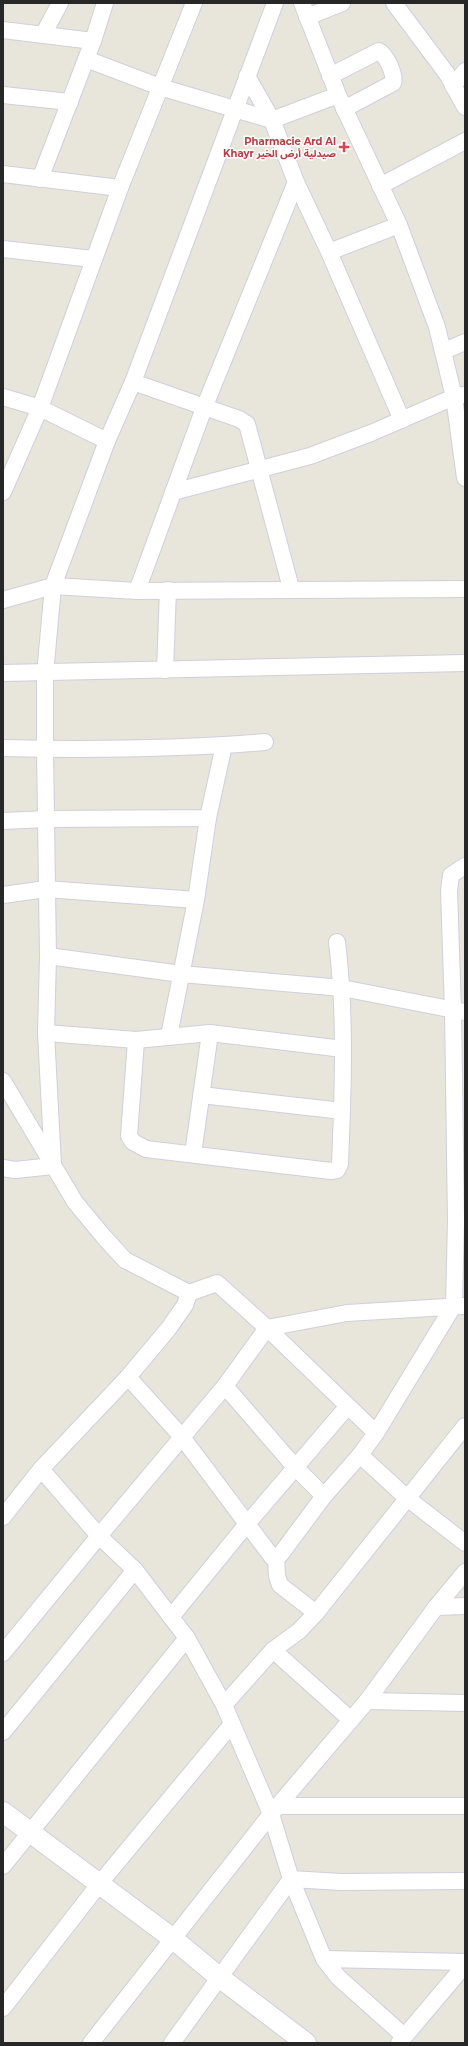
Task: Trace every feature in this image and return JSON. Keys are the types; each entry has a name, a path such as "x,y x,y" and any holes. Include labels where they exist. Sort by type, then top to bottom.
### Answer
{"street":[{"path":"43,35 60,3"},
{"path":"40,179 93,41 105,3"},
{"path":"3,492 40,408 93,259 194,3"},
{"path":"53,1166 46,1032 48,956 46,889 47,819 45,674 53,586 107,441 133,382 275,3"},
{"path":"342,3 304,10 341,102 398,225 460,396 465,478"},
{"path":"394,3 447,74 465,107"},
{"path":"3,30 93,41"},
{"path":"86,59 160,87 272,120 341,102 393,83 395,79 383,54 379,52 330,76"},
{"path":"453,86 465,71"},
{"path":"248,76 272,120 296,182 329,252 402,420"},
{"path":"3,95 70,102"},
{"path":"380,186 465,141"},
{"path":"3,174 120,188"},
{"path":"137,590 204,408 296,182"},
{"path":"329,252 398,225"},
{"path":"3,249 93,259"},
{"path":"444,351 465,342"},
{"path":"133,382 238,419 246,424 291,588"},
{"path":"173,492 310,456 460,396"},
{"path":"3,397 40,408 107,441"},
{"path":"3,600 53,586 137,590 291,588 465,589"},
{"path":"164,670 168,590"},
{"path":"3,673 45,674 465,663"},
{"path":"3,748 45,749 224,745 265,742"},
{"path":"169,1036 196,900 208,818 224,745"},
{"path":"3,821 47,819 208,818"},
{"path":"316,1613 278,1581 276,1558 324,1496 360,1455 460,1306 460,1085 458,942 448,891 451,875 465,866"},
{"path":"3,895 46,889 196,900"},
{"path":"136,1040 129,1136 133,1142 146,1149 331,1171 337,1170 340,1164 344,1049 342,988 337,942"},
{"path":"48,956 181,974 342,988 459,1011"},
{"path":"46,1032 136,1040 210,1033 344,1049"},
{"path":"193,1154 210,1033"},
{"path":"3,1081 75,1202 125,1260 189,1293 217,1283 267,1328 347,1407 376,1433"},
{"path":"201,1095 342,1111"},
{"path":"3,1168 15,1170 53,1166"},
{"path":"3,1517 41,1469 128,1377 173,1323 185,1305 189,1293"},
{"path":"3,1653 225,1386 267,1328 346,1313 460,1306"},
{"path":"128,1377 182,1437 269,1554 276,1558"},
{"path":"225,1386 295,1467 324,1496"},
{"path":"171,1617 247,1524 347,1407"},
{"path":"224,1705 273,1650 299,1631 316,1613 465,1426"},
{"path":"360,1455 407,1498 465,1543"},
{"path":"41,1469 99,1536 135,1570 187,1638 224,1705 274,1810 291,1879 324,1959 338,1977 402,2039 465,1965"},
{"path":"3,1732 135,1570"},
{"path":"91,2043 274,1810 367,1701 436,1607 465,1572"},
{"path":"436,1607 465,1606"},
{"path":"3,1866 187,1638"},
{"path":"273,1650 351,1720"},
{"path":"367,1701 465,1703"},
{"path":"3,2008 100,1883 232,1724"},
{"path":"274,1810 465,1806"},
{"path":"3,1812 100,1883 172,1938 219,1977 306,2043"},
{"path":"291,1879 341,1882 465,1881"},
{"path":"172,2043 291,1879"},
{"path":"324,1959 465,1962"}],"place":[{"name":"Pharmacie Ard Al Khayr صيدلية أرض الخير","path":"344,147"}]}
